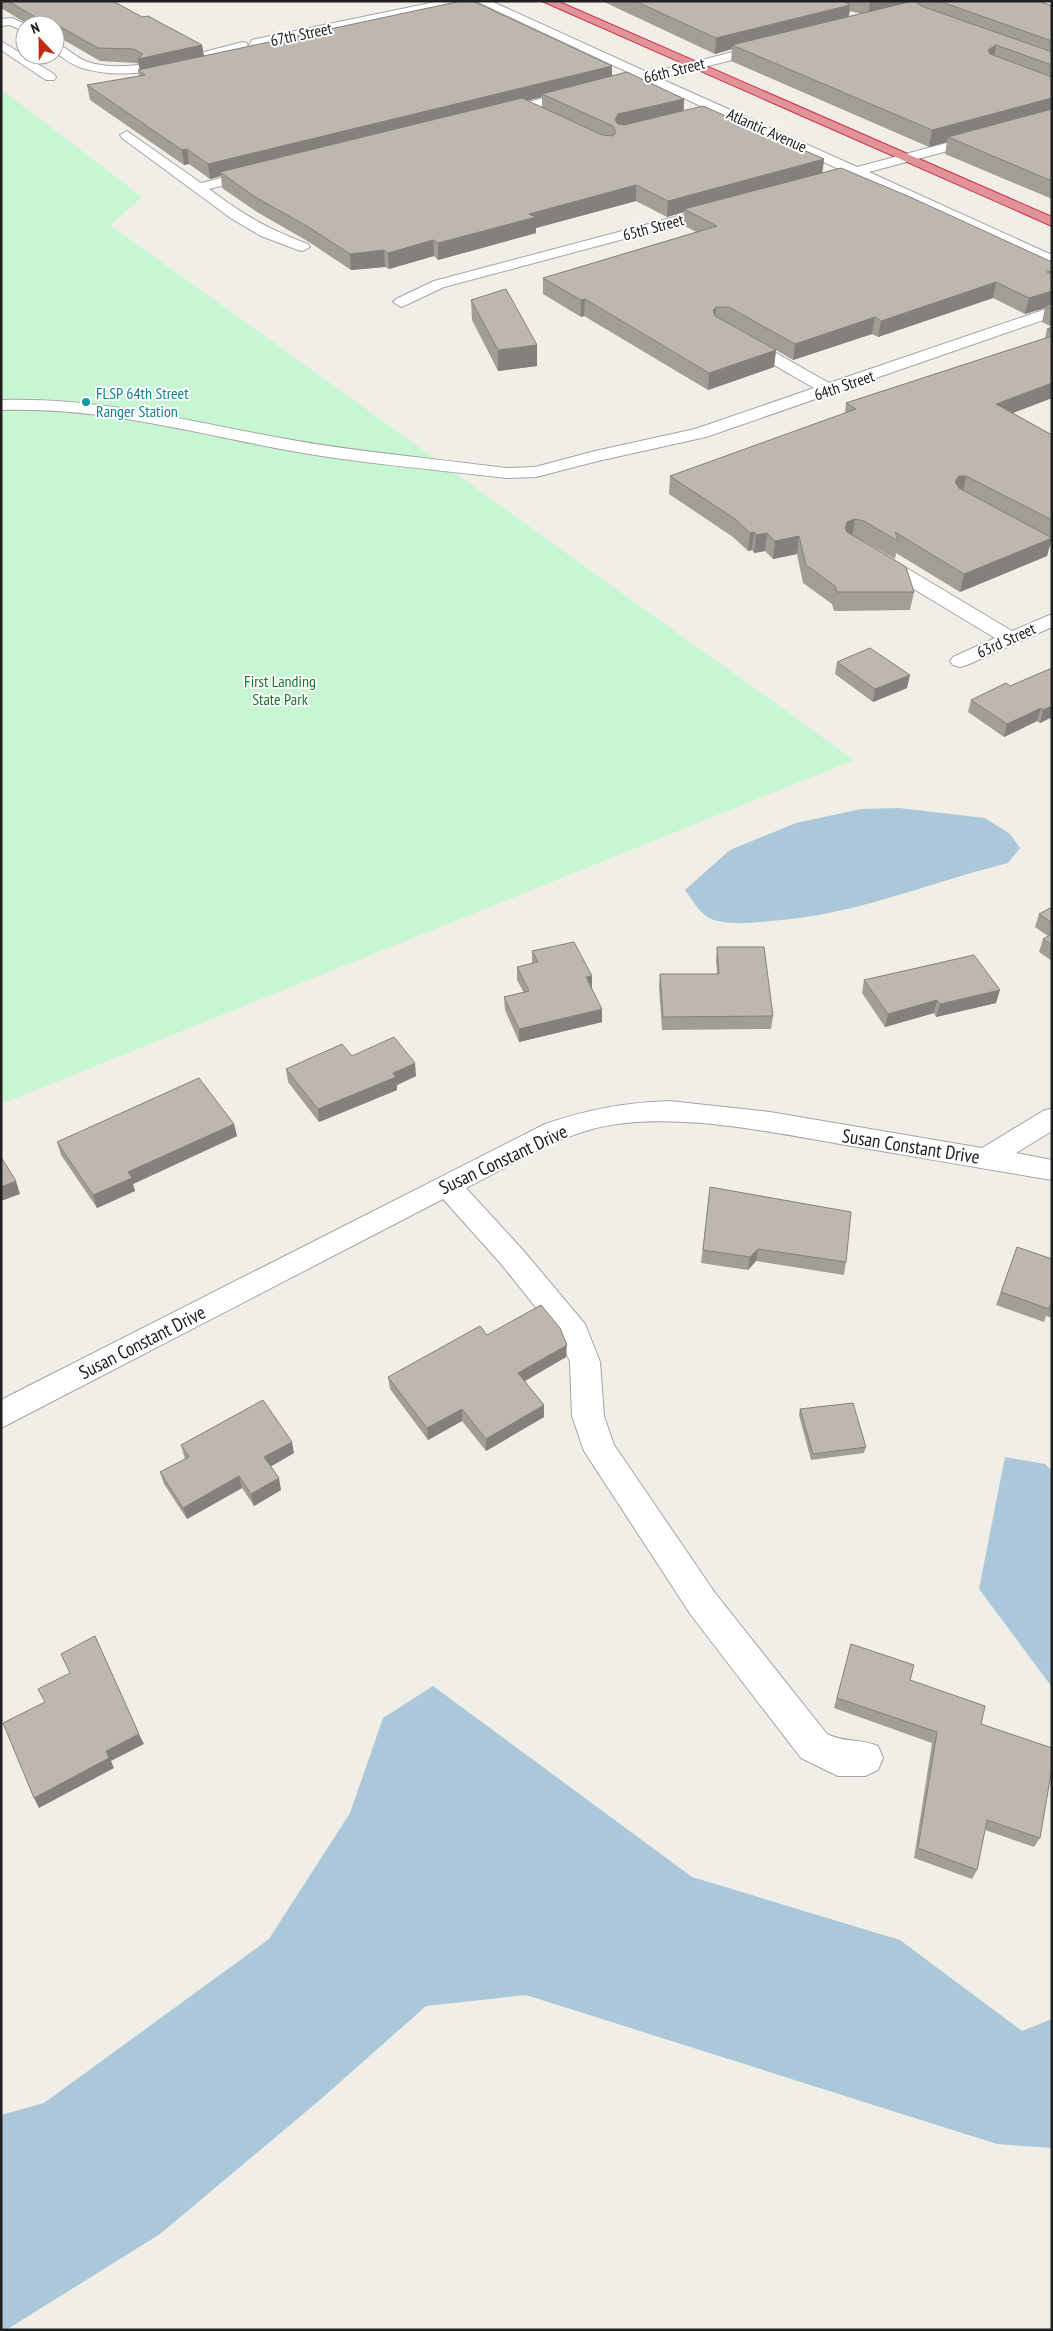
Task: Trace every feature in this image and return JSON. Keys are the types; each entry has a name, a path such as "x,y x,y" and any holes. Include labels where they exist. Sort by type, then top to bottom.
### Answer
{"highway":[{"name":"Atlantic Avenue","path":"547,1 1052,222"}],"street":[{"name":"67th Street","path":"131,80 248,54 256,47 256,43 457,1"},
{"name":"Atlantic Avenue","path":"481,1 1052,261"},
{"path":"1,23 12,21 15,23"},
{"path":"65,53 83,64 117,69 148,66 256,43"},
{"name":"66th Street","path":"485,117 782,43"},
{"path":"1,44 15,49"},
{"path":"36,65 50,77"},
{"path":"523,108 546,116"},
{"path":"699,116 724,111"},
{"path":"801,187 1052,119"},
{"path":"127,135 237,216 266,232 303,247"},
{"path":"200,187 266,171"},
{"name":"65th Street","path":"401,302 439,284 736,205"},
{"path":"599,241 615,250"},
{"name":"64th Street","path":"1,405 39,404 132,413 283,444 506,473 536,472 595,456 700,434 1052,312"},
{"path":"729,333 830,390"},
{"path":"862,550 1010,638"},
{"name":"63rd Street","path":"960,661 1052,620"},
{"name":"Susan Constant Drive","path":"1,1415 447,1185 555,1131 588,1120 624,1113 669,1111 770,1122 1052,1170"},
{"path":"986,1158 1052,1118"},
{"path":"447,1185 512,1257 574,1333 585,1362 588,1416 600,1452 703,1604 814,1746 838,1758 865,1758"}],"green space":[{"name":"First Landing State Park","path":"1,89 142,197 110,225 854,760 1,1104"}],"water":[{"path":"899,808 985,818 1010,834 1020,848 1008,863 862,905 802,918 742,923 714,920 701,912 685,890 730,850 796,823 861,809"},
{"path":"1005,1457 1045,1464 1052,1471 1052,1687 979,1589"},
{"path":"433,1686 692,1877 900,1940 1022,2031 1052,2019 1052,2148 997,2144 526,1995 426,2006 321,2099 160,2234 6,2330 1,2330 1,2115 44,2103 269,1939 350,1813 383,1718"}],"building":[{"path":"8,1 113,1 142,17 148,16 202,45 138,59 143,54 134,49 98,48 65,29 65,15 32,15"},
{"path":"461,1 473,1 612,66 208,164 187,149 182,150 87,85 145,75 138,70"},
{"path":"635,1 843,1 850,5 716,38"},
{"path":"913,1 921,6 1052,52 1052,65 996,45 988,50 990,54 1052,77 1052,98 932,130 732,45"},
{"path":"939,1 1039,1 1052,6 1052,41"},
{"path":"627,72 684,99 618,114 615,120 618,124 624,125 703,106 824,159 668,201 636,185 529,214 536,217 438,243 433,240 388,253 384,250 350,254 307,226 255,197 220,172 522,98 602,135 613,136 616,132 613,126 542,94"},
{"path":"1052,109 1052,181 948,137"},
{"path":"841,168 910,197 1052,262 1052,271 1047,272 1052,274 1052,291 1029,298 996,282 881,321 875,317 795,344 729,307 716,307 713,310 715,316 776,350 709,373 585,299 581,300 543,278 717,226 684,209"},
{"path":"506,289 537,345 498,350 471,300"},
{"path":"1052,336 1052,383 996,404 1052,435 1052,520 966,476 959,476 955,482 959,488 1052,538 964,574 895,532 898,541 864,521 855,519 847,522 845,528 847,532 906,567 914,592 837,592 835,586 806,565 799,536 775,541 767,533 756,535 754,532 750,533 735,519 670,476 856,409 846,403"},
{"path":"870,648 910,675 875,689 837,662"},
{"path":"1052,668 1052,706 1043,710 1041,708 1007,724 971,700 1006,683 1010,686"},
{"path":"1052,907 1052,923 1039,914"},
{"path":"1052,934 1052,945 1043,939"},
{"path":"574,942 592,976 586,977 602,1009 519,1029 504,997 529,991 517,967 538,962 532,951"},
{"path":"717,947 764,947 773,1016 663,1017 660,974 719,974"},
{"path":"974,955 1000,990 940,1004 937,1000 888,1014 864,980"},
{"path":"394,1037 415,1063 393,1073 396,1077 318,1109 286,1069 342,1044 352,1056"},
{"path":"199,1078 234,1124 128,1172 132,1178 93,1195 57,1142"},
{"path":"1,1157 16,1181 1,1187"},
{"path":"710,1187 851,1212 846,1262 758,1249 750,1257 703,1250"},
{"path":"1017,1247 1052,1259 1052,1304 1049,1309 1001,1292"},
{"path":"541,1305 560,1328 567,1345 518,1373 544,1405 486,1439 462,1409 427,1428 388,1377 480,1326 487,1335"},
{"path":"263,1400 292,1442 264,1457 279,1478 251,1494 239,1476 183,1508 160,1472 189,1457 181,1445"},
{"path":"853,1403 866,1447 813,1454 800,1409"},
{"path":"95,1636 139,1734 106,1751 109,1758 34,1798 3,1723 45,1702 38,1689 70,1673 61,1654"},
{"path":"851,1644 914,1665 910,1680 985,1706 981,1724 1052,1748 1052,1768 1040,1838 987,1820 977,1870 918,1848 937,1732 837,1698"}],"place":[{"name":"FLSP 64th Street Ranger Station","path":"86,402"}]}
